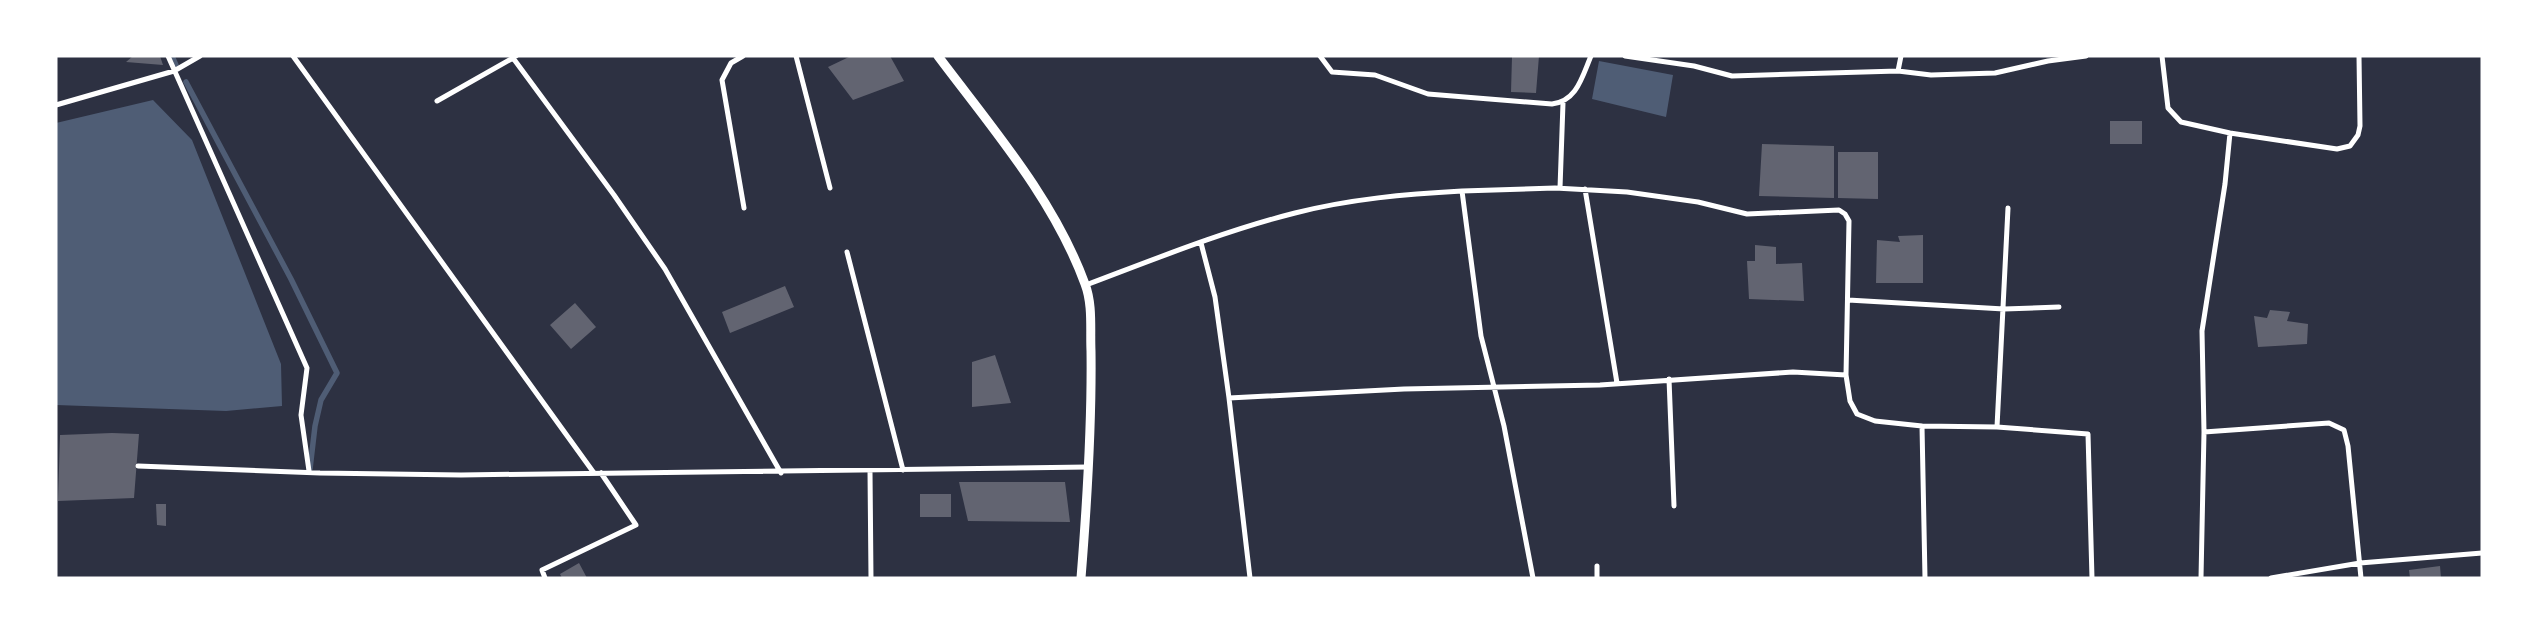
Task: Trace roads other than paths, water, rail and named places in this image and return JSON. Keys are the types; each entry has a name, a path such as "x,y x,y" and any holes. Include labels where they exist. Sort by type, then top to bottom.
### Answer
{"street":[{"path":"168,56 307,368 301,415 309,471"},
{"path":"56,105 174,71 200,56"},
{"path":"293,56 594,473"},
{"path":"743,56 731,63 722,80 744,208"},
{"path":"796,56 830,188"},
{"path":"938,56 1023,169 1061,231 1086,285 1090,303 1091,380 1081,578"},
{"path":"1320,56 1332,72 1375,76 1428,94 1504,102 1562,103 1577,89 1591,56"},
{"path":"1625,56 1694,66 1732,76 1898,72 1932,74 1995,73 2048,60 2086,56"},
{"path":"1898,72 1901,56"},
{"path":"2162,56 2168,108 2181,122 2230,134 2337,149 2350,146 2358,135 2360,126 2360,56"},
{"path":"437,101 515,57 665,269 781,473"},
{"path":"1560,188 1562,103"},
{"path":"2201,578 2204,432 2202,331 2225,184 2230,134"},
{"path":"1086,285 1201,243 1296,213 1381,196 1462,190 1560,188 1627,192 1698,202 1747,214 1839,210 1845,214 1849,221 1846,375 1850,401 1856,414 1875,421 1922,426 1997,428 2088,434 2092,578"},
{"path":"1585,189 1617,384"},
{"path":"1462,190 1481,336 1496,388 1533,578"},
{"path":"1997,428 2008,208"},
{"path":"1201,243 1215,298 1250,578"},
{"path":"847,252 903,470"},
{"path":"1848,300 2004,309 2059,307"},
{"path":"1229,398 1404,389 1617,384 1793,372 1846,375"},
{"path":"1669,380 1674,506"},
{"path":"2204,432 2329,423 2344,430 2348,446 2361,578"},
{"path":"1922,426 1925,578"},
{"path":"138,466 309,471 320,473 462,475 781,473 1087,467"},
{"path":"870,471 871,578"},
{"path":"545,578 542,570 636,525 601,473"},
{"path":"2270,578 2360,563 2482,553"},
{"path":"1597,566 1597,578"}],"water":[{"path":"1599,61 1673,75 1666,117 1592,99"},
{"path":"153,100 192,140 281,364 282,406 226,411 56,405 56,123"}],"waterway":[{"path":"172,56 176,65"},
{"path":"186,82 291,279 337,373 321,400 315,426 310,469"}]}
